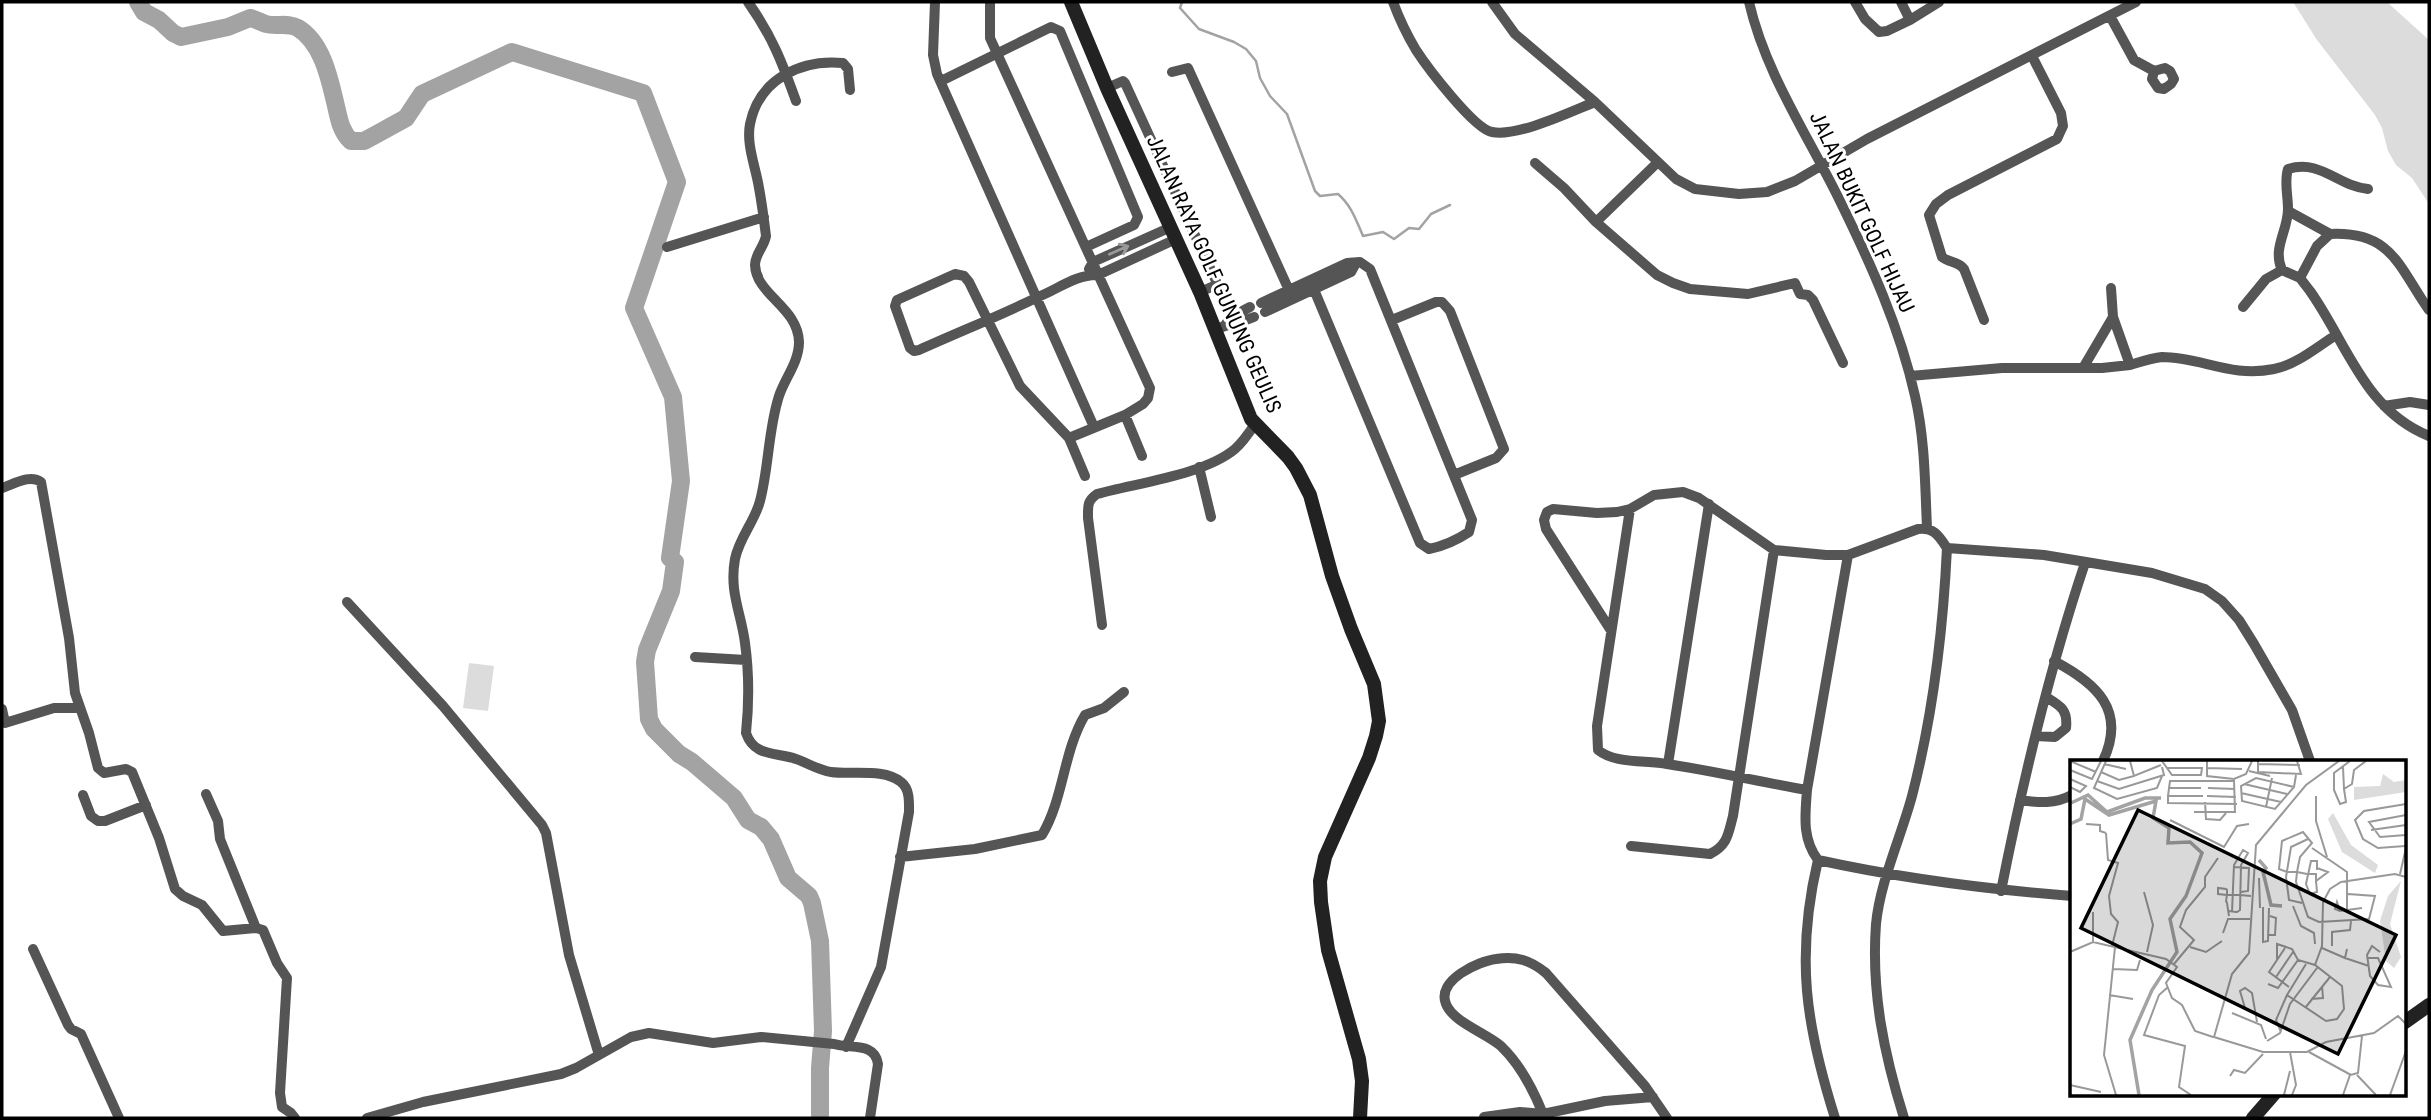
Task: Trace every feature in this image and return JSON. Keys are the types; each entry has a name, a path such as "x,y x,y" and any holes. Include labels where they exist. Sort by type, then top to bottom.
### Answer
{"main road":[{"name":"JALAN RAYA GOLF GUNUNG GEULIS","path":"1071,2 1200,292 1220,327 1255,424 1288,457 1310,495 1332,576 1374,684 1379,721 1369,758 1325,857 1320,881 1328,950 1359,1059 1362,1080 1360,1118"},
{"path":"2406,1021 2429,1005"},
{"path":"2253,1118 2272,1096"}],"street":[{"path":"748,2 772,38 796,102"},
{"path":"935,2 933,55 941,81 1094,427"},
{"path":"990,2 988,33 1093,262 1093,274 1150,388 1149,397 1143,404 1125,415 1069,438"},
{"path":"1393,2 1418,52 1461,107 1483,130 1506,132 1556,118 1595,102"},
{"path":"1492,2 1515,34 1595,102 1676,179 1695,189 1739,194 1767,192 1795,181 1867,139 2136,2"},
{"name":"JALAN BUKIT GOLF HIJAU","path":"1749,2 1763,50 1871,268 1894,326 1916,398 1925,472 1927,528"},
{"path":"1856,2 1865,19 1879,32 1910,20 1939,2"},
{"path":"1900,2 1910,20"},
{"path":"2110,16 2134,60 2154,71"},
{"path":"941,81 1051,27 1060,31 1138,217 1135,225 1086,247"},
{"path":"1984,320 1964,269 1958,263 1942,257 1929,215 1936,204 1948,195 2057,139 2062,132 2061,113 2032,56"},
{"path":"846,1047 881,967 909,813 907,789 899,780 885,775 829,772 795,758 764,753 749,742 746,733 745,642 733,589 735,556 759,505 774,415 799,342 793,321 762,284 757,274 757,257 765,243 764,217 751,146 750,125 764,93 774,81 786,73 808,65 846,65 850,90"},
{"path":"1172,72 1188,68 1290,294"},
{"path":"1107,88 1123,81 1125,83 1168,175 1216,281 1216,285 1200,292"},
{"path":"1535,163 1564,188 1596,222 1657,275 1681,287 1748,294 1795,283 1800,294 1808,295 1813,300 1843,363"},
{"path":"1596,222 1657,163"},
{"path":"2368,189 2349,185 2318,167 2291,167 2286,172 2288,211 2278,261 2282,271 2300,278 2318,302 2362,379 2384,406 2413,429 2429,436"},
{"path":"1152,183 1168,175"},
{"path":"1158,197 1174,189"},
{"path":"2288,211 2330,233 2354,235 2388,250 2398,260 2429,310"},
{"path":"667,247 764,217"},
{"path":"1093,262 1174,233"},
{"path":"1085,476 1069,438 1020,386 987,319 969,282 961,274 955,274 897,300 895,306 909,348 914,351 987,319 1093,274 1174,233"},
{"path":"2300,278 2318,246 2330,233"},
{"path":"1263,307 1312,285 1347,263 1360,262 1370,269 1472,520 1469,532 1442,546 1429,549 1420,543 1312,285"},
{"path":"2243,307 2266,279 2282,271"},
{"path":"2111,288 2113,317 2130,365"},
{"path":"1392,320 1436,302 1442,302 1450,311 1504,449 1496,458 1454,475"},
{"path":"1220,327 1231,317 1252,312"},
{"path":"2083,368 2113,317"},
{"path":"1910,376 2002,368 2115,368 2161,357 2225,370 2269,370 2292,363 2336,335"},
{"path":"2384,406 2410,402 2429,405"},
{"path":"1125,415 1142,456"},
{"path":"1102,625 1087,503 1097,494 1219,460 1236,448 1255,424"},
{"path":"1199,467 1211,517"},
{"path":"2,488 30,478 41,482 69,638 71,672 98,768 104,773 129,770 134,776 159,838 171,881 178,893 202,905 222,930 256,928 265,932 288,983 279,1093 282,1107 295,1118"},
{"path":"1610,629 1546,529 1544,520 1547,512 1553,509 1597,513 1630,509 1654,495 1683,492 1709,505 1774,550 1848,555 1927,528 1938,534 1947,548 1942,621 1925,741 1877,921 1875,985 1885,1052 1904,1118"},
{"path":"1668,764 1709,505"},
{"path":"1630,509 1597,726 1598,750 1616,758 1668,764 1807,790"},
{"path":"1947,548 2044,555 2152,573 2205,589 2222,601 2239,620 2292,710 2310,760"},
{"path":"1631,846 1710,854 1721,849 1733,816 1774,550"},
{"path":"1848,555 1807,790 1805,827 1810,849 1818,860 1888,876 2001,891 2070,896"},
{"path":"2001,891 2054,660 2085,563"},
{"path":"347,603 443,706 542,825 546,833 569,955 599,1055"},
{"path":"695,657 746,660"},
{"path":"2054,660 2088,681 2106,703 2112,737 2104,760"},
{"path":"900,857 975,849 1042,835 1059,799 1072,748 1085,715 1104,708 1124,692"},
{"path":"2036,736 2055,737 2066,728 2067,714 2062,706 2046,697"},
{"path":"2,709 4,724 54,708 80,708"},
{"path":"206,794 218,821 220,839 256,928"},
{"path":"83,796 92,816 98,821 105,821 146,805"},
{"path":"2020,800 2048,802 2070,796"},
{"path":"1818,860 1807,928 1806,994 1811,1034 1835,1118"},
{"path":"33,950 68,1025 81,1034 119,1118"},
{"path":"1544,1114 1522,1072 1502,1047 1455,1016 1446,1004 1445,996 1449,986 1459,974 1474,964 1504,957 1520,958 1534,963 1546,973 1653,1097 1667,1118"},
{"path":"367,1118 423,1102 561,1074 576,1069 631,1037 649,1033 713,1042 761,1037 863,1047 872,1051 878,1064 870,1118"},
{"path":"1484,1117 1520,1112 1544,1114 1605,1101 1653,1097"}],"shaded area":[{"path":"2293,2 2387,2 2429,40 2429,204 2412,178 2396,165 2375,115 2317,40"},
{"path":"469,663 494,666 488,711 463,708"}],"waterway":[{"path":"138,2 144,12 181,37 228,27 250,18 266,24 298,28 314,43 319,53 328,74 341,125 351,141 364,141 406,118 422,94 512,52 643,93 677,182 634,308 673,397 681,481 670,558 675,562 671,591 647,650 645,662 649,719 654,729 679,754 734,798 748,820 761,827 771,839 788,878 809,896 820,941 823,1031 820,1118"},
{"path":"1182,2 1180,8 1199,29 1234,42 1246,49 1256,61 1260,78 1270,96 1287,114 1315,191 1320,196 1338,194 1343,198 1363,236 1383,232 1394,239 1409,228 1419,229 1431,214 1450,205"}]}
